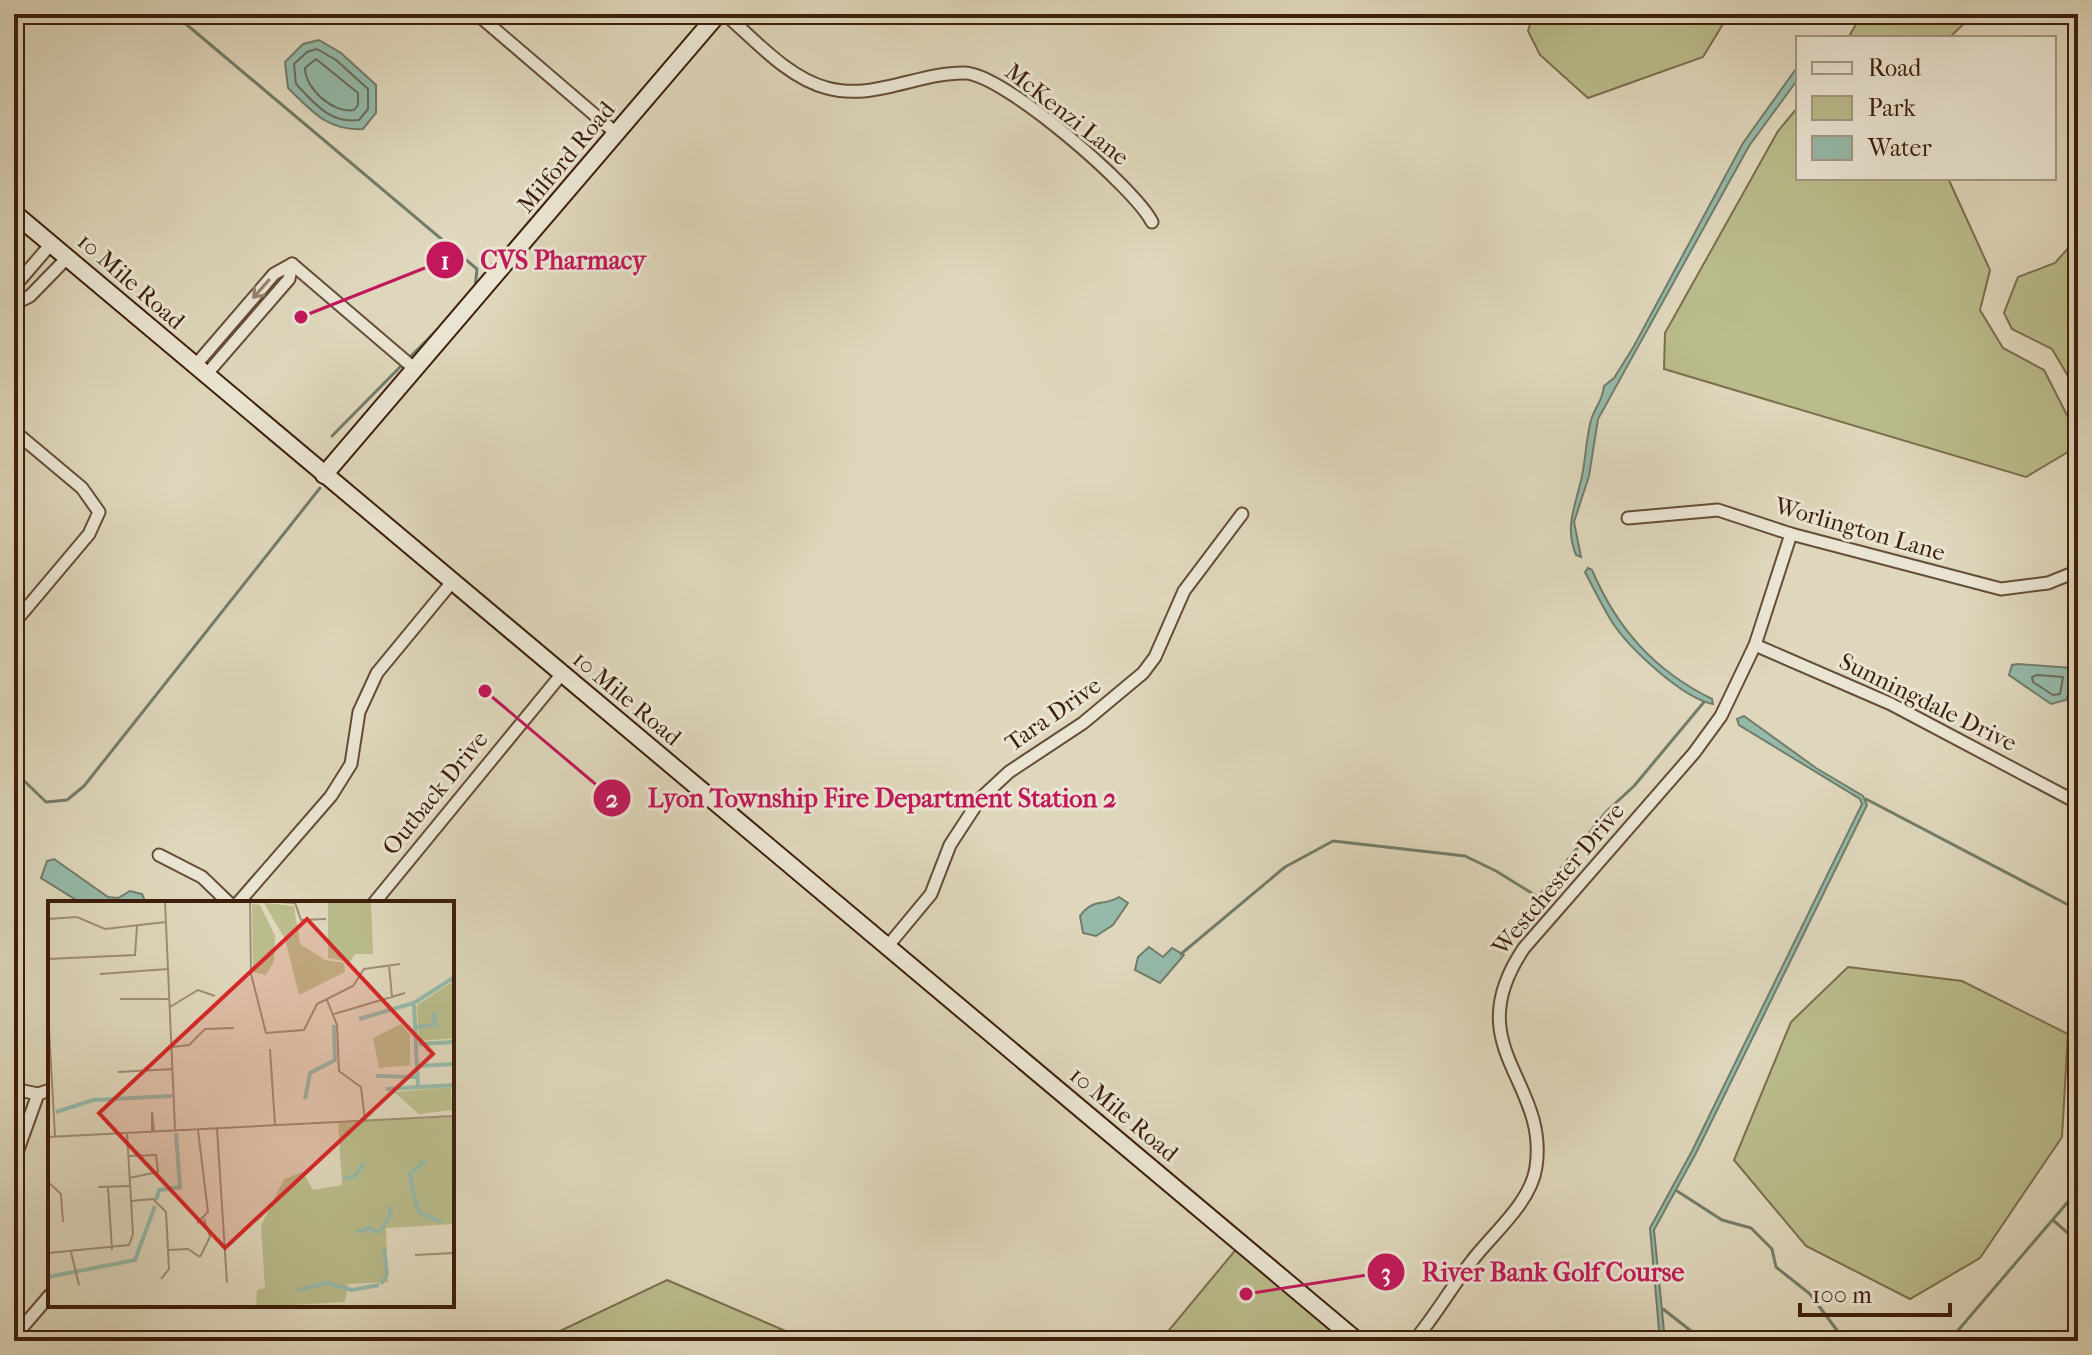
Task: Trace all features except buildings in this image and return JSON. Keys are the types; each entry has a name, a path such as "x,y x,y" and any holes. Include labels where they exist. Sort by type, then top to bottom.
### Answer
{"main road":[{"name":"Milford Road","path":"324,475 718,14"},
{"name":"10 Mile Road","path":"14,213 1357,1341"}],"street":[{"path":"477,14 617,134"},
{"name":"McKenzi Lane","path":"725,14 788,69 825,88 850,92 888,88 929,77 967,73 988,79 1015,94 1121,184 1143,204 1152,222"},
{"path":"14,287 51,244"},
{"path":"14,304 30,296 67,258"},
{"path":"200,371 274,274 292,264 416,370"},
{"path":"14,431 82,488 99,512 89,534 14,623"},
{"name":"Worlington Lane","path":"1628,518 1718,510 1791,534 2001,589 2048,583 2078,571"},
{"name":"Tara Drive","path":"887,947 931,894 950,845 978,801 1009,772 1083,723 1143,673 1158,652 1184,591 1242,514"},
{"name":"Westchester Drive","path":"1414,1341 1470,1263 1523,1198 1536,1169 1538,1131 1505,1053 1498,1017 1505,977 1524,948 1708,735 1740,682 1791,534"},
{"path":"240,901 331,796 351,764 359,712 377,673 452,582"},
{"name":"Sunningdale Drive","path":"1755,645 1891,704 2078,803"},
{"name":"Outback Drive","path":"376,901 561,675"},
{"path":"159,855 202,877 227,901"},
{"path":"14,1089 38,1094 48,1091"},
{"path":"14,1161 38,1094"},
{"path":"14,1337 48,1297"}],"green space":[{"path":"1533,14 1729,14 1703,57 1588,98 1540,55 1528,31"},
{"path":"1862,14 1974,14 1951,36 1849,36"},
{"path":"1796,109 1796,180 1949,180 1990,270 1980,310 2003,348 2044,370 2071,423 2068,452 2026,477 1664,369 1665,333 1778,131"},
{"path":"2078,237 2078,393 2052,349 2012,329 2004,313 2018,277 2055,263"},
{"path":"1848,967 1962,981 2068,1034 2062,1137 1980,1258 1910,1299 1806,1246 1734,1160 1791,1022"},
{"path":"1238,1247 1349,1341 1160,1341"},
{"path":"667,1280 802,1338 802,1341 539,1341"}],"water":[{"path":"319,40 341,53 376,85 376,113 363,129 330,123 313,112 288,88 285,62 303,44"},
{"path":"1796,69 1796,82 1749,146 1598,419 1589,476 1574,522 1581,557 1576,555 1573,544 1572,516 1591,420 1604,386 1614,378 1634,346 1743,143"},
{"path":"1588,568 1592,570 1613,611 1640,646 1673,675 1712,699 1713,704 1700,700 1672,682 1631,645 1605,610 1585,572"},
{"path":"2012,665 2072,668 2072,687 2066,700 2051,704 2009,675"},
{"path":"1744,716 1816,768 1863,796 1867,805 1696,1153 1654,1230 1665,1341 1660,1341 1650,1228 1692,1151 1862,804 1860,799 1739,725 1737,719"},
{"path":"54,859 108,897 118,898 130,891 142,894 145,901 78,901 41,878 47,861"},
{"path":"1119,897 1128,903 1113,925 1096,936 1083,933 1080,916 1085,910"},
{"path":"1149,947 1163,957 1172,948 1184,955 1160,983 1135,970 1138,957"}],"waterway":[{"path":"174,14 477,269 475,289"},
{"path":"409,358 446,321"},
{"path":"332,436 404,363"},
{"path":"14,771 46,802 67,800 84,786 320,488"},
{"path":"1181,954 1285,867 1333,841 1465,856 1538,897 1607,811 1634,786 1704,702"},
{"path":"1866,799 2078,910"},
{"path":"1949,1341 2078,1190"},
{"path":"1677,1191 1722,1220 1751,1228 1772,1249 1776,1267 1810,1294 1845,1341"},
{"path":"2054,1221 2078,1242"},
{"path":"1663,1309 1704,1341"}],"place":[{"name":"CVS Pharmacy","path":"301,317"},
{"name":"Lyon Township Fire Department Station 2","path":"485,691"},
{"name":"River Bank Golf Course","path":"1246,1294"}]}
